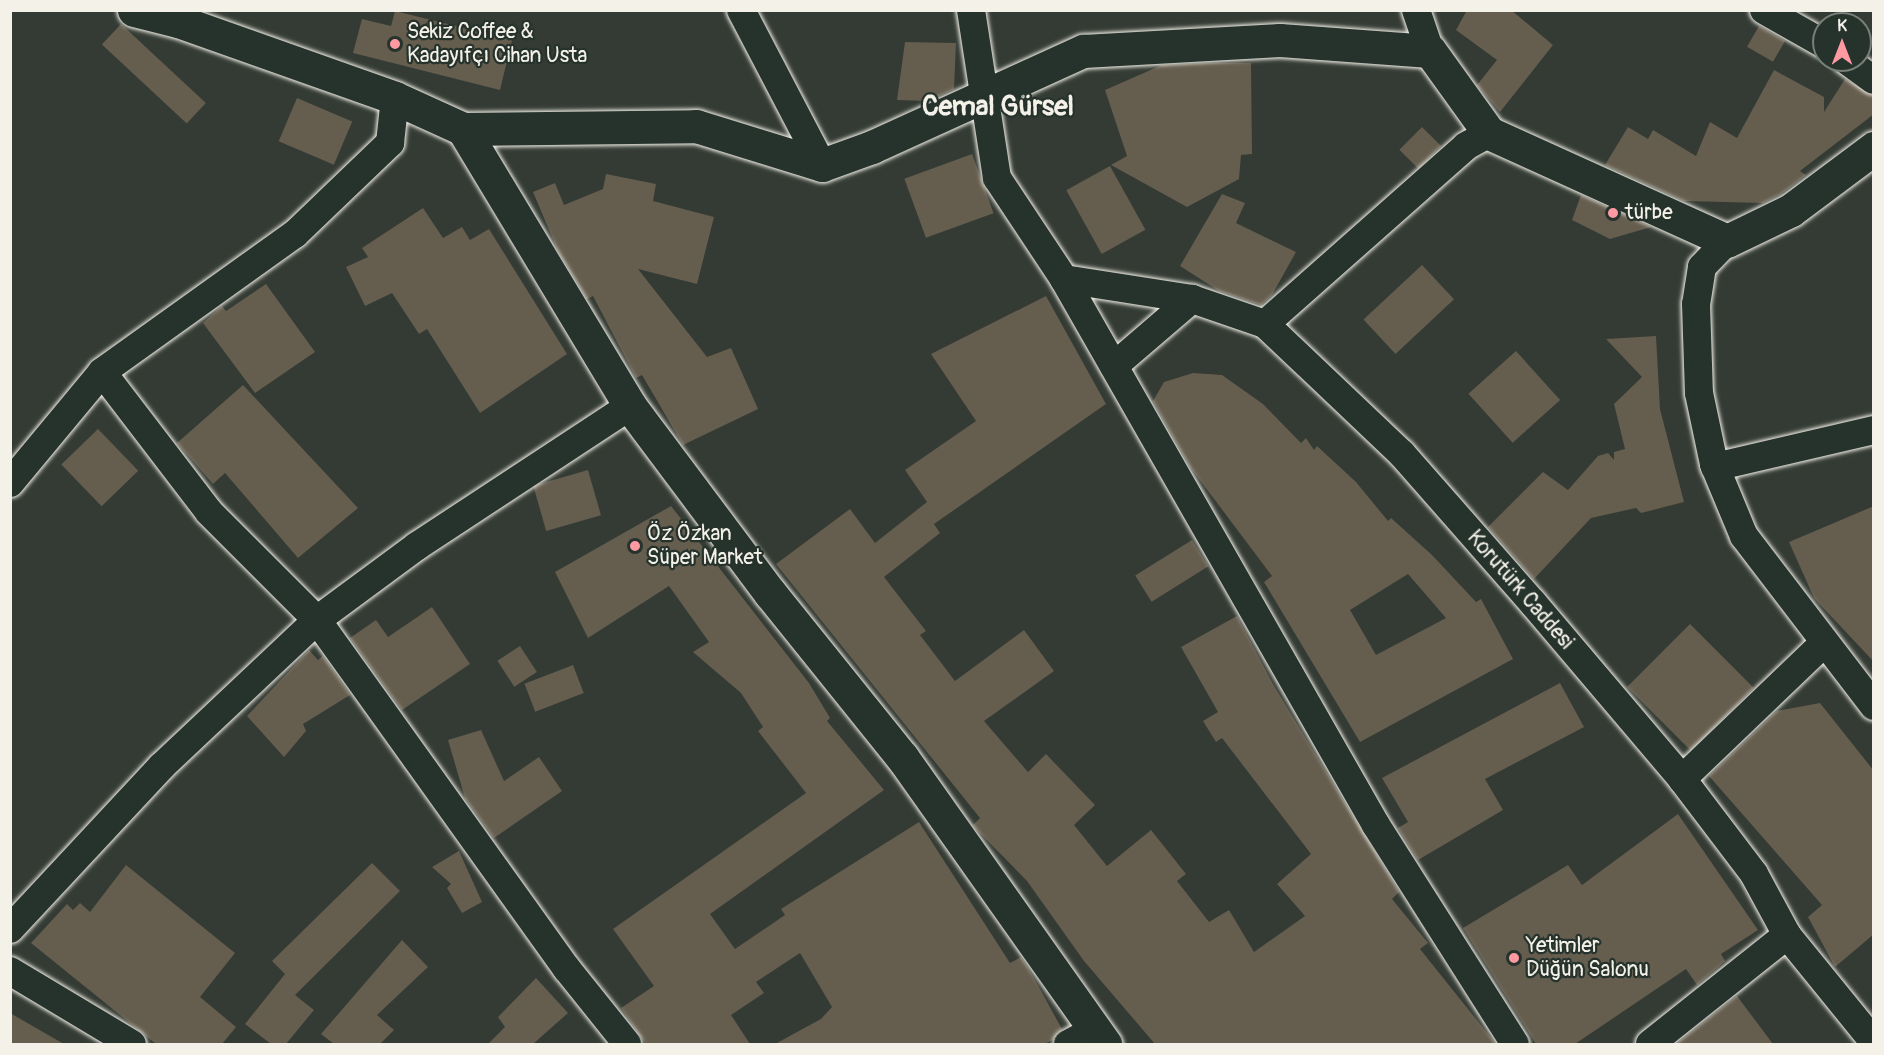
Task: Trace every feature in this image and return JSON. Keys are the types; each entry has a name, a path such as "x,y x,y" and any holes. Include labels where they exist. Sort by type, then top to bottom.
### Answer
{"street":[{"path":"134,10 178,21 395,98 463,129 696,126 822,165 872,147 1083,51 1280,40 1430,51"},
{"path":"741,10 822,165"},
{"path":"971,10 982,96 997,178 1064,279 1376,825 1515,1044"},
{"path":"1416,10 1430,51 1489,133 1727,241"},
{"path":"1764,10 1812,37"},
{"path":"10,483 102,372 295,234 390,143 395,98"},
{"path":"463,129 630,406 770,593 902,757 1089,1040"},
{"path":"1265,324 1466,146 1489,133"},
{"path":"1874,147 1791,210 1727,241 1702,267 1696,304 1699,393 1715,467 1744,536 1823,644 1874,706"},
{"name":"Korutürk Caddesi","path":"1064,279 1192,299 1265,324 1402,454 1682,779 1754,874 1787,935 1874,1042"},
{"path":"1114,366 1192,299"},
{"path":"102,372 209,512 317,620 567,969 627,1044"},
{"path":"10,929 162,766 317,620 417,546 630,406"},
{"path":"1715,467 1874,430"},
{"path":"1682,779 1823,644"},
{"path":"1650,1044 1787,935"},
{"path":"10,971 132,1044"}],"building":[{"path":"1467,10 1511,10 1553,45 1500,112 1477,85 1497,60 1456,30"},
{"path":"395,11 512,40 500,90 353,53 362,19 391,26"},
{"path":"121,24 206,103 187,124 102,44"},
{"path":"1759,26 1785,41 1773,62 1747,47"},
{"path":"905,42 956,43 954,89 928,101 897,100"},
{"path":"1251,63 1252,154 1241,155 1239,179 1187,207 1111,165 1127,156 1105,90 1162,65"},
{"path":"1774,70 1824,97 1824,112 1845,79 1874,96 1874,114 1800,171 1806,175 1781,194 1763,203 1684,201 1605,165 1628,127 1648,139 1653,130 1696,156 1710,122 1737,138"},
{"path":"297,98 352,121 334,165 279,141"},
{"path":"1422,127 1441,146 1418,169 1399,150"},
{"path":"972,154 994,213 926,238 904,179"},
{"path":"1110,166 1145,230 1102,254 1066,190"},
{"path":"606,174 656,184 653,201 714,217 697,284 638,269 707,357 731,348 758,409 683,445 642,375 636,378 593,296 587,299 558,251 533,192 555,183 564,205 603,189"},
{"path":"1222,194 1245,203 1236,223 1296,252 1272,295 1261,305 1219,291 1180,266"},
{"path":"1581,195 1651,227 1610,239 1572,220"},
{"path":"423,208 443,238 462,227 470,240 489,229 567,354 480,413 427,329 419,334 392,293 365,306 346,267 368,257 362,248"},
{"path":"1422,265 1454,299 1396,354 1363,320"},
{"path":"266,284 315,352 255,393 203,323 222,306 226,311"},
{"path":"1046,296 1106,404 934,524 940,533 884,577 926,631 920,635 955,681 1024,630 1054,671 984,721 1028,772 1046,754 1095,805 1074,825 1107,866 1151,830 1186,874 1177,881 1209,922 1229,910 1254,952 1305,916 1277,884 1311,854 1222,738 1216,742 1203,721 1218,712 1181,647 1237,616 1274,686 1399,892 1392,899 1428,943 1420,949 1496,1044 1155,1044 1084,961 1027,881 976,829 973,825 980,818 776,564 850,509 875,543 927,502 905,470 976,421 931,354"},
{"path":"1656,336 1660,409 1684,502 1641,513 1636,508 1591,518 1534,579 1488,527 1543,472 1568,490 1598,456 1608,453 1614,460 1614,452 1625,449 1614,404 1642,377 1606,339"},
{"path":"1516,351 1560,400 1513,443 1468,394"},
{"path":"1193,373 1222,375 1263,404 1301,443 1306,438 1314,450 1317,446 1356,482 1388,521 1391,518 1432,555 1476,602 1481,599 1513,659 1360,742 1264,582 1272,576 1190,467 1153,401 1164,382","holes":["1408,574 1446,618 1376,655 1350,610"]},
{"path":"243,385 358,508 298,558 225,473 213,484 177,443"},
{"path":"98,429 138,471 102,506 61,464"},
{"path":"588,470 601,515 546,531 533,486"},
{"path":"671,506 809,683 830,718 827,721 884,790 710,914 735,949 785,915 781,909 919,822 1010,963 1021,957 1030,971 1062,1029 1053,1040 1044,1044 775,1044 821,1019 832,1007 800,953 756,982 764,993 731,1015 750,1044 646,1044 621,1008 654,986 613,929 806,793 758,731 763,727 741,693 693,652 709,642 669,586 588,638 555,572"},
{"path":"1874,506 1874,662 1814,598 1789,542"},
{"path":"1192,540 1208,566 1152,602 1135,576"},
{"path":"432,607 470,664 402,710 350,638 376,620 388,637"},
{"path":"1690,624 1754,688 1691,751 1627,687"},
{"path":"520,646 537,672 514,687 497,661"},
{"path":"309,650 318,660 323,656 350,695 303,724 306,731 284,757 247,716"},
{"path":"573,665 584,693 535,712 524,684"},
{"path":"1560,683 1584,727 1485,779 1503,810 1418,860 1398,828 1408,822 1382,778"},
{"path":"1820,703 1874,771 1874,934 1835,967 1808,917 1822,905 1709,776 1777,711"},
{"path":"481,730 504,781 539,757 562,791 494,838 465,798 448,740"},
{"path":"1678,814 1758,930 1721,954 1725,961 1697,985 1686,969 1575,1044 1536,1044 1463,928 1568,865 1582,885"},
{"path":"459,851 482,902 462,913 447,888 451,884 432,867"},
{"path":"372,863 400,891 295,995 314,1010 286,1044 271,1044 245,1024 285,974 272,961"},
{"path":"126,865 235,953 200,997 236,1027 222,1044 156,1044 31,943 67,904 73,910 80,903 90,912"},
{"path":"402,940 428,967 377,1015 394,1030 380,1044 334,1044 321,1034"},
{"path":"536,978 568,1013 533,1044 488,1044 505,1027 498,1017"},
{"path":"1737,996 1773,1044 1676,1044"},
{"path":"10,1013 64,1044 10,1044"}],"place":[{"name":"Sekiz Coffee & Kadayıfçı Cihan Usta","path":"395,44"},
{"name":"türbe","path":"1613,213"},
{"name":"Öz Özkan Süper Market","path":"635,546"},
{"name":"Yetimler Düğün Salonu","path":"1514,958"}],"district":[{"name":"Cemal Gürsel","path":"998,107"}]}
